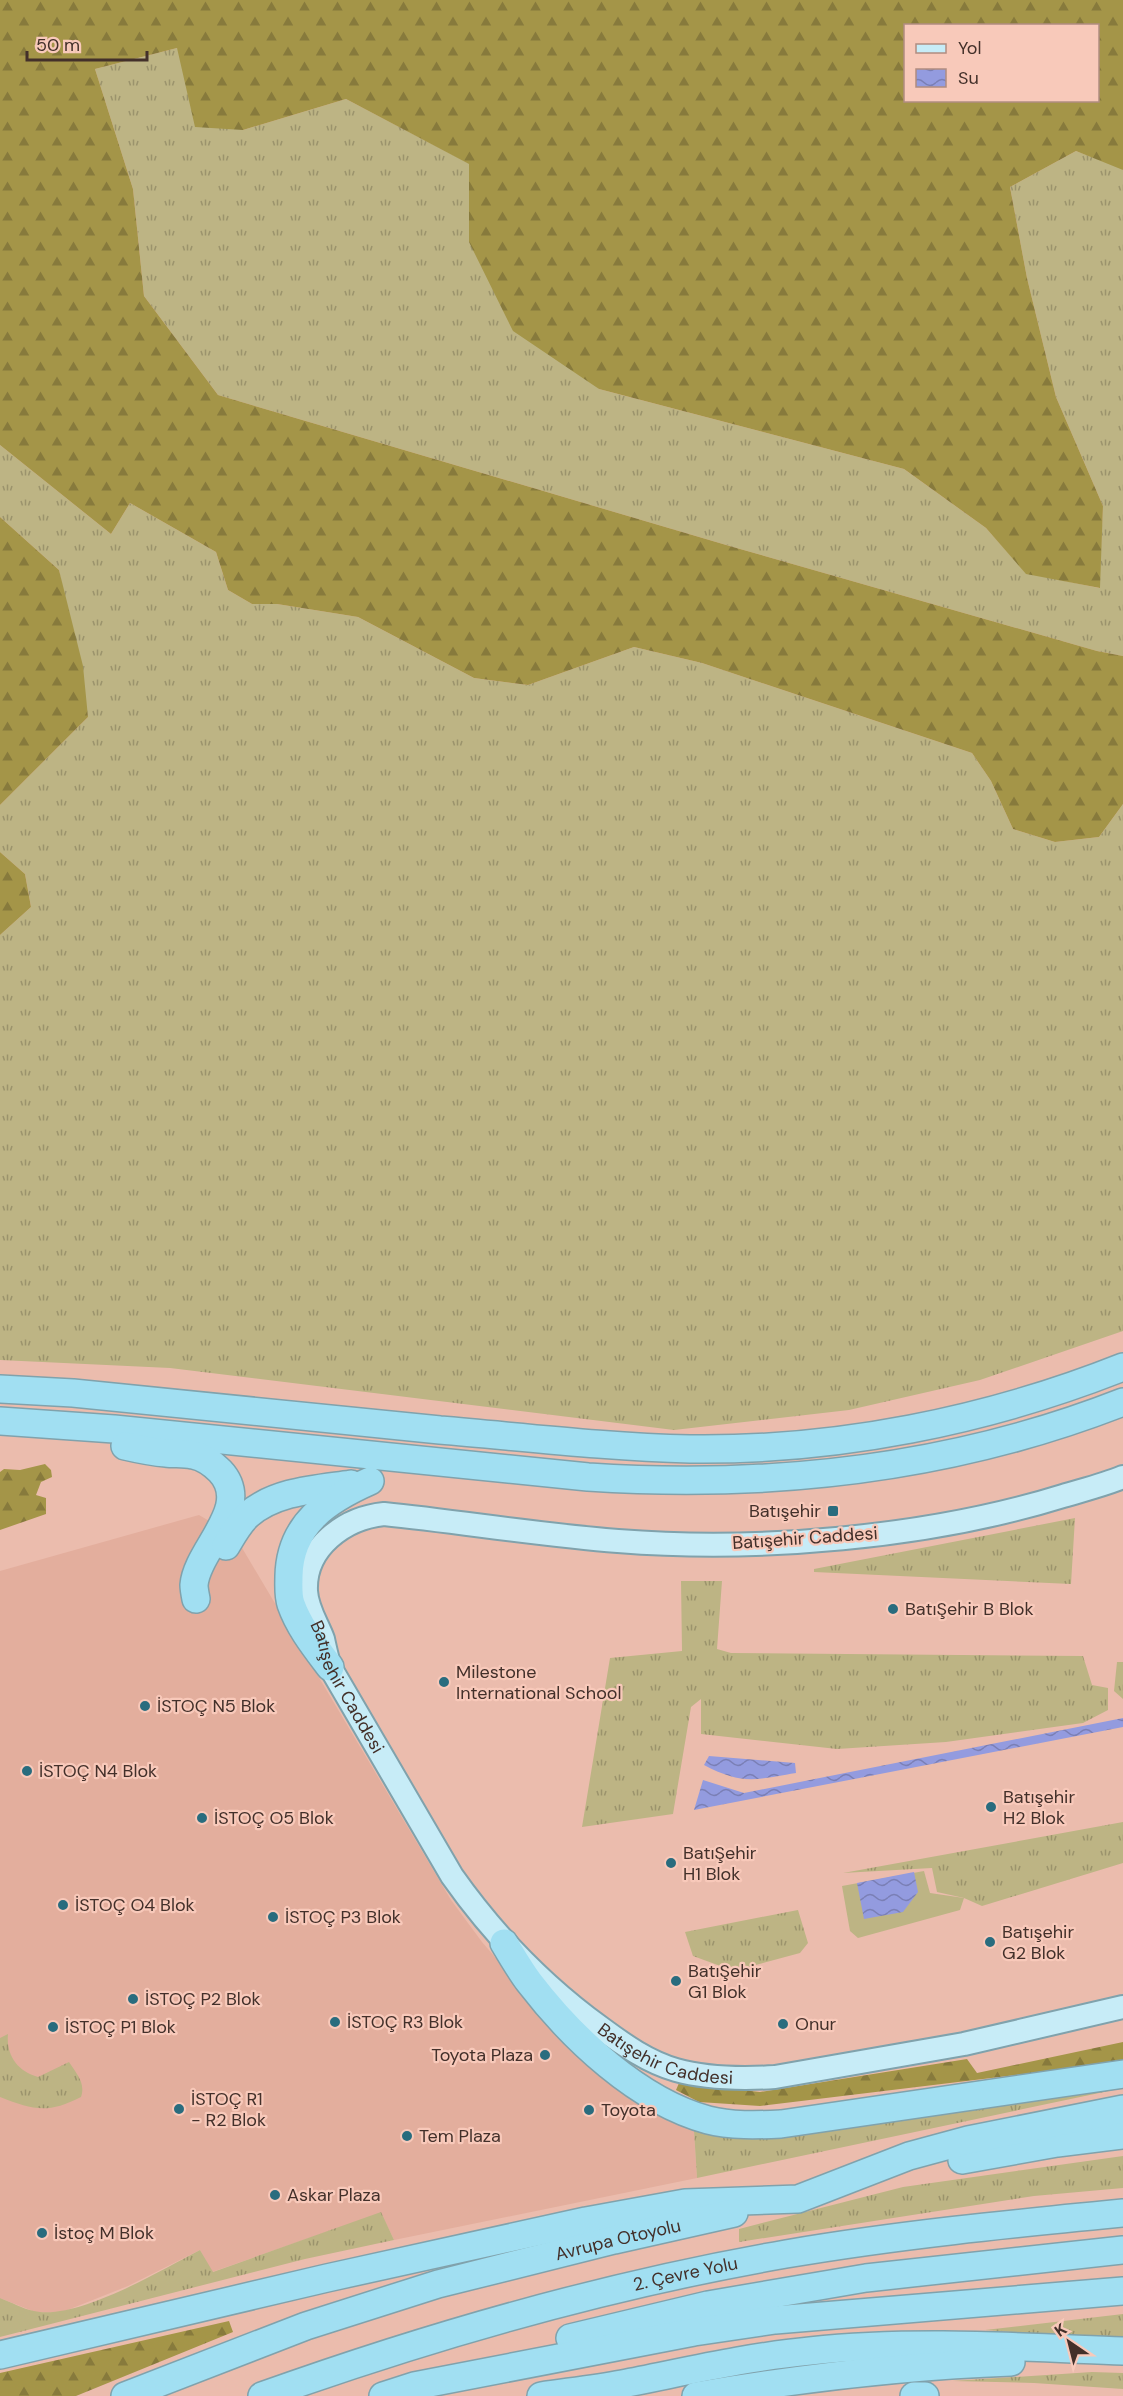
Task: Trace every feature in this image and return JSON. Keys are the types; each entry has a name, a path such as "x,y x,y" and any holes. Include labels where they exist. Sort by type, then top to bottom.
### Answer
{"highway":[{"path":"998,1409 1028,1392 1123,1349"},
{"path":"0,1389 73,1393 585,1443 694,1449 818,1442 918,1427 998,1409 1061,1391 1123,1367"},
{"path":"0,1421 49,1423 588,1477 646,1481 723,1481 842,1472 923,1459 1017,1437 1123,1402"},
{"path":"49,1423 88,1437 135,1448 194,1455 212,1463 225,1476 230,1490 230,1505 225,1521 200,1567 194,1584 196,1599 237,1529 246,1517 258,1508 280,1498 313,1489 370,1481 341,1494 321,1509 304,1527 294,1543 291,1555 288,1587 290,1602 302,1628 330,1666"},
{"path":"504,1943 528,1981 598,2057 661,2102 686,2114 711,2121 752,2125 781,2124 1123,2074"},
{"path":"0,2355 327,2278 586,2221 685,2203 798,2199 909,2157 968,2140 1123,2109"},
{"name":"Avrupa Otoyolu","path":"124,2396 306,2326 438,2284 614,2240 990,2154 1123,2135"},
{"name":"2. Çevre Yolu","path":"262,2396 362,2360 490,2322 568,2300 704,2270 786,2254 908,2236 1123,2213"},
{"name":"2. Çevre Yolu","path":"414,2386 460,2368 558,2341 708,2305 866,2278 1123,2250"},
{"path":"383,2396 414,2386 694,2332 774,2320 1114,2292"},
{"path":"539,2396 678,2359 769,2340 1114,2292"},
{"path":"539,2396 619,2385 689,2370 808,2351 892,2344 964,2344 1123,2351"},
{"path":"696,2396 898,2368 1083,2359 1123,2360"},
{"path":"914,2396 925,2396"}],"main road":[{"name":"Batışehir Caddesi","path":"1123,1477 1036,1505 962,1522 873,1534 758,1543 619,1541 384,1514 367,1516 348,1524 323,1542 308,1576 306,1591 310,1612 322,1638 330,1666 452,1876 474,1907 504,1943 572,2006 622,2043 652,2061 674,2070 712,2077 745,2079 776,2077 964,2044 1123,2007"}],"shaded area":[{"path":"199,1515 235,1536 451,1900 482,1942 526,1993 655,2109 694,2131 697,2178 394,2240 381,2213 212,2272 200,2250 128,2286 60,2313 35,2312 0,2298 0,1571"}],"green space":[{"path":"0,0 1123,0 1123,170 1076,151 1010,187 1027,278 1056,397 1103,506 1100,588 1026,574 986,528 904,469 599,389 513,331 469,242 469,164 346,99 243,130 195,127 177,48 95,69 133,189 144,296 218,395 733,547 1097,651 1123,656 1123,804 1099,837 1055,842 1013,829 991,781 972,753 702,663 634,647 528,685 474,678 358,617 277,604 252,604 228,590 216,552 130,503 111,534 0,445"},
{"path":"177,48 243,130 346,99 470,164 469,242 599,389 904,469 986,528 1026,573 1099,588 1103,506 1056,397 1027,278 1010,187 1076,151 1121,168 1123,170 1123,656 1097,651 733,547 218,395 144,296 133,189 95,69"},
{"path":"0,445 111,534 130,503 216,552 228,590 252,604 277,604 358,617 474,678 528,685 634,647 702,663 972,753 991,781 1013,829 1055,842 1099,837 1123,804 1123,1331 980,1380 849,1410 674,1430 170,1368 0,1360 0,935 31,907 25,874 0,852 0,805 88,717 59,570 0,517"},
{"path":"0,517 59,570 83,666 88,717 0,805"},
{"path":"0,852 25,874 31,907 0,935"},
{"path":"45,1464 51,1470 52,1477 41,1482 36,1495 46,1498 46,1514 0,1530 0,1472 4,1469 20,1470"},
{"path":"1075,1518 1071,1584 814,1572 814,1569"},
{"path":"681,1581 722,1581 717,1649 731,1653 1083,1656 1092,1685 1108,1688 1108,1710 1083,1723 946,1742 837,1749 701,1734 701,1699 691,1707 673,1814 582,1827 610,1658 682,1651"},
{"path":"1117,1662 1123,1662 1123,1699 1114,1691"},
{"path":"1123,1822 1123,1863 982,1906 964,1898 937,1892 932,1868 843,1873"},
{"path":"924,1871 930,1893 964,1898 960,1910 858,1938 850,1931 842,1886"},
{"path":"798,1910 808,1943 800,1953 734,1971 693,1956 685,1932"},
{"path":"8,2034 11,2055 24,2071 38,2077 69,2062 81,2083 81,2097 59,2106 40,2108 22,2105 0,2097 0,2038"},
{"path":"1123,2042 1123,2062 760,2106 699,2102 676,2090 679,2083 760,2092 967,2059 977,2073"},
{"path":"1123,2086 1123,2088 697,2178 694,2131 770,2135"},
{"path":"1123,2156 1123,2188 1034,2196 739,2242 739,2229 903,2187"},
{"path":"381,2212 394,2240 305,2259 0,2337 0,2298 34,2311 52,2312 73,2308 118,2292 200,2250 213,2272"},
{"path":"1123,2314 1123,2340 985,2330"},
{"path":"229,2321 233,2332 76,2396 0,2396 0,2373"},
{"path":"1092,2372 1123,2373 1123,2389 1034,2383 952,2381"}],"water":[{"path":"1123,1718 1123,1727 694,1810 703,1780 744,1793"},
{"path":"709,1756 795,1763 796,1773 759,1779 739,1778 704,1765"},
{"path":"914,1872 918,1892 903,1912 864,1919 857,1883"}],"place":[{"name":"Batışehir","path":"833,1511"},
{"name":"BatıŞehir B Blok","path":"893,1609"},
{"name":"Milestone International School","path":"444,1682"},
{"name":"İSTOÇ N5 Blok","path":"145,1706"},
{"name":"İSTOÇ N4 Blok","path":"27,1771"},
{"name":"Batışehir H2 Blok","path":"991,1807"},
{"name":"İSTOÇ O5 Blok","path":"202,1818"},
{"name":"BatıŞehir H1 Blok","path":"671,1863"},
{"name":"İSTOÇ O4 Blok","path":"63,1905"},
{"name":"İSTOÇ P3 Blok","path":"273,1917"},
{"name":"Batışehir G2 Blok","path":"990,1942"},
{"name":"BatıŞehir G1 Blok","path":"676,1981"},
{"name":"İSTOÇ P2 Blok","path":"133,1999"},
{"name":"İSTOÇ R3 Blok","path":"335,2022"},
{"name":"Onur","path":"783,2024"},
{"name":"İSTOÇ P1 Blok","path":"53,2027"},
{"name":"Toyota Plaza","path":"545,2055"},
{"name":"İSTOÇ R1 - R2 Blok","path":"179,2109"},
{"name":"Toyota","path":"589,2110"},
{"name":"Tem Plaza","path":"407,2136"},
{"name":"Askar Plaza","path":"275,2195"},
{"name":"İstoç M Blok","path":"42,2233"}]}
